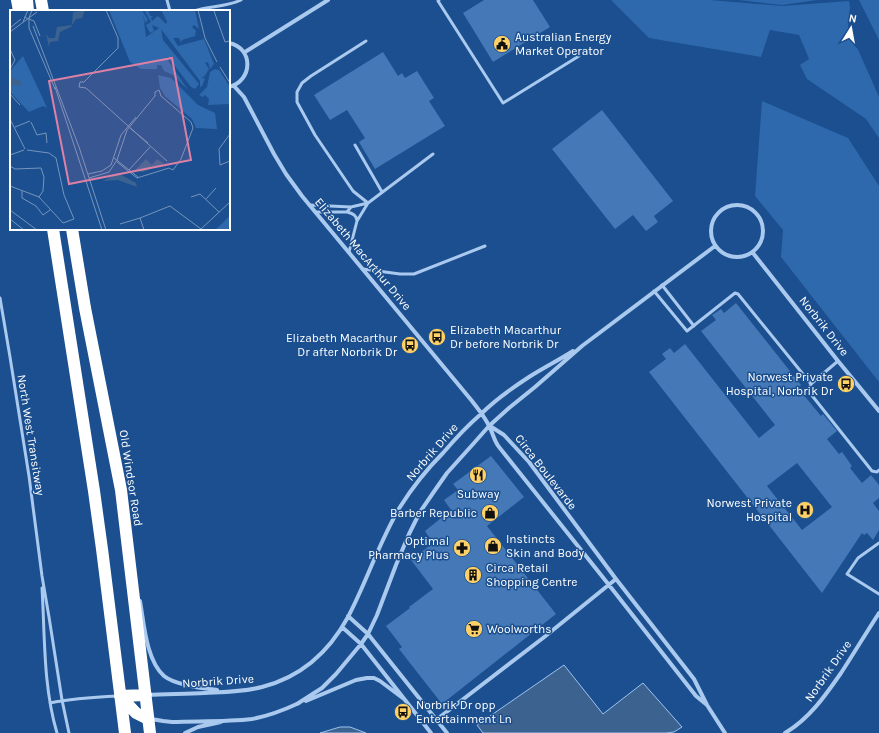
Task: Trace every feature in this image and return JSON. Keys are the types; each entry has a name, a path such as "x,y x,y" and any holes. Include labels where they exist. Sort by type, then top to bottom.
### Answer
{"highway":[{"path":"17,0 19,10"},
{"path":"27,0 28,10"},
{"path":"41,0 43,10"},
{"path":"49,0 50,10"},
{"path":"53,230 96,506 125,733"},
{"name":"Old Windsor Road","path":"72,230 85,308 121,490 150,733"},
{"path":"120,696 146,695"},
{"path":"120,696 136,713 148,719"}],"street":[{"path":"244,52 328,0"},
{"path":"230,43 239,46 248,59 248,68 244,77 239,83 230,87"},
{"name":"Elizabeth MacArthur Drive","path":"234,86 244,97 286,174 309,205 481,413 489,426"},
{"path":"734,204 747,206 755,211 761,218 763,235 760,244 753,253 741,257 732,257 715,246 710,231 712,222 718,212 725,207 734,204"},
{"name":"Norbrik Drive","path":"297,704 322,688 336,674 368,634 377,615 406,540 420,512 447,474 489,426 582,346 715,246"},
{"name":"Norbrik Drive","path":"753,253 879,411"},
{"name":"Norbrik Drive","path":"146,695 245,691 278,682 315,660 332,642 342,627 366,579 387,530 400,507 427,470 463,430 481,413 529,377 582,346"},
{"name":"Circa Boulevarde","path":"489,426 504,435 529,462 616,579 694,679 707,705 725,733"},
{"name":"Circa Boulevarde","path":"489,426 495,442 696,696 707,705"},
{"path":"121,490 137,582"},
{"path":"436,720 543,638 616,579"},
{"path":"139,597 149,650 159,671 177,682 203,689 229,692"},
{"name":"Norbrik Drive","path":"785,733 810,714 824,698 879,613"},
{"path":"348,616 368,634 447,733"},
{"name":"Norbrik Drive","path":"342,627 361,644 431,733"},
{"name":"Norbrik Drive","path":"148,719 172,722 252,718 283,710 356,680 367,678 374,678 380,681 404,699"},
{"path":"185,733 198,727 231,720"}],"lane":[{"path":"167,0 170,10"},
{"path":"198,10 234,3 241,0"},
{"path":"440,0 438,1 503,103 579,56"},
{"path":"366,41 311,76 302,84 298,92 297,102 315,135 353,191 368,203"},
{"path":"355,145 382,192"},
{"path":"348,252 357,222 368,203 433,154"},
{"path":"309,205 351,206 368,203"},
{"path":"347,212 351,206"},
{"path":"315,212 347,212 356,217 357,222"},
{"path":"363,270 414,274 485,246"},
{"path":"662,285 694,326"},
{"path":"654,291 688,331 735,293 738,294 811,384"},
{"name":"North West Transitway","path":"0,298 29,476 42,576 50,617 62,700 69,733"},
{"path":"838,361 811,384 809,388 810,393 872,471 878,473"},
{"path":"879,543 858,558 847,574 879,594"},
{"name":"North West Transitway","path":"42,576 46,672 50,703 57,733"},
{"path":"50,703 82,697 120,696"}],"shaded area":[{"path":"611,0 709,0 783,6 849,1 850,7 848,27 879,97 879,138 866,119 807,79 800,65 809,59 799,35 770,30 761,57 649,38"},
{"path":"739,0 817,0 782,5"},
{"path":"859,0 879,0 879,40"},
{"path":"762,101 848,138 879,186 879,382 781,257 783,230 755,196"},
{"path":"564,665 603,714 643,683 682,727 674,732 666,733 483,733 477,725"},
{"path":"340,727 350,727 366,733 320,733"}],"building":[{"name":"Australian Energy Market Operator","path":"484,0 533,0 550,27 493,62 463,13"},
{"path":"383,52 398,76 402,73 405,78 417,71 434,98 429,101 445,126 375,169 359,142 365,138 347,110 330,120 314,95"},
{"path":"602,110 673,201 654,216 658,222 646,231 633,215 615,229 552,149"},
{"path":"736,303 801,385 798,388 821,416 823,414 837,431 827,439 839,454 842,452 852,466 850,468 862,483 871,475 879,485 879,498 873,503 879,511 879,530 873,540 867,533 864,535 862,533 822,593 649,372 666,359 662,354 670,348 674,353 685,344 759,438 775,425 701,331 716,320 712,315 721,309 724,313","holes":["797,463 832,507 802,530 767,486"]},
{"name":"Circa Retail Shopping Centre","path":"491,456 524,497 487,526 556,614 442,704 399,649 402,647 386,626 433,589 411,560 433,543 425,531 451,510 444,500 458,490 453,484"}],"place":[{"name":"Australian Energy Market Operator","path":"502,44"},
{"name":"Elizabeth Macarthur Dr before Norbrik Dr","path":"437,337"},
{"name":"Elizabeth Macarthur Dr after Norbrik Dr","path":"410,345"},
{"name":"Norwest Private Hospital, Norbrik Dr","path":"846,384"},
{"name":"Subway","path":"478,475"},
{"name":"Norwest Private Hospital","path":"805,510"},
{"name":"Barber Republic","path":"490,513"},
{"name":"Instincts Skin and Body","path":"493,546"},
{"name":"Optimal Pharmacy Plus","path":"462,548"},
{"name":"Circa Retail Shopping Centre","path":"473,575"},
{"name":"Woolworths","path":"474,629"},
{"name":"Norbrik Dr opp Entertainment Ln","path":"403,712"}]}
